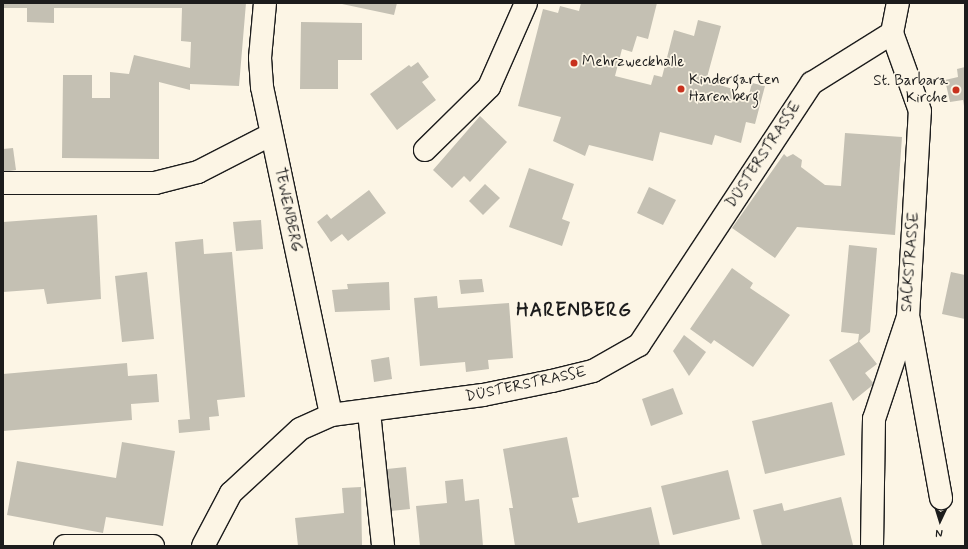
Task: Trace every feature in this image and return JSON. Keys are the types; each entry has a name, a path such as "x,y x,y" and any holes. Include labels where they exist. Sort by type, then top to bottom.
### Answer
{"street":[{"name":"TEWENBERG","path":"265,3 260,58 262,86 270,135 331,415"},
{"path":"425,150 489,87 526,3"},
{"path":"892,33 898,3"},
{"name":"SACKSTRASSE","path":"872,546 874,420 908,317 920,111 892,33"},
{"name":"DÜSTERSTRASSE","path":"203,546 231,493 300,429 331,415 369,412 483,395 594,371 639,345 812,83 892,33"},
{"path":"3,183 155,183 198,172 270,135"},
{"path":"908,317 941,498"},
{"path":"369,412 383,546"},
{"path":"65,546 153,546"}],"building":[{"path":"3,3 246,3 239,86 190,84 190,90 159,82 159,159 62,158 63,75 92,75 92,98 110,98 110,72 129,74 134,55 190,68 191,42 181,41 182,8 54,8 54,23 27,22 27,8 3,8"},
{"path":"397,3 394,15 342,4"},
{"path":"581,3 657,3 648,39 637,36 632,52 622,49 615,76 651,85 654,75 662,77 674,30 694,36 698,20 721,26 706,81 733,89 731,94 748,98 752,83 765,86 755,124 746,122 741,143 715,135 712,145 660,132 653,161 589,145 585,156 553,141 561,117 518,106 543,9 558,13 560,6 579,11"},
{"path":"301,22 362,23 362,60 338,60 338,89 300,89"},
{"path":"418,62 429,77 422,82 436,100 397,130 370,94 409,65 411,67"},
{"name":"St. Barbara Kirche","path":"965,67 964,106 963,100 950,102 945,80 958,77 957,69"},
{"path":"480,116 507,142 470,182 464,176 452,188 433,170"},
{"path":"845,133 902,137 895,235 797,227 775,258 732,228 784,154 787,157 793,154 802,160 801,167 825,185 841,186"},
{"path":"13,148 16,170 3,172 3,149"},
{"path":"529,168 574,184 562,219 570,222 562,246 509,227"},
{"path":"485,184 500,198 483,215 469,201"},
{"path":"649,187 676,200 663,225 637,213"},
{"path":"369,190 386,213 348,241 342,234 331,242 317,222 327,214 331,219"},
{"path":"97,215 101,299 47,304 44,289 3,292 3,222"},
{"path":"261,220 263,249 236,251 233,222"},
{"path":"203,239 204,254 232,252 245,397 217,400 219,416 209,417 210,430 179,433 178,420 190,419 175,242"},
{"path":"849,245 877,248 870,332 859,341 877,364 865,373 874,384 853,401 829,360 858,342 859,334 841,332"},
{"path":"732,268 753,283 750,288 790,315 753,367 714,340 711,344 690,329"},
{"path":"147,272 154,339 122,342 115,276"},
{"path":"951,272 965,275 965,319 942,314"},
{"path":"482,279 484,292 461,294 459,280"},
{"path":"389,282 390,310 335,312 332,290 348,289 347,284"},
{"path":"437,296 438,308 509,303 513,358 488,360 489,369 466,372 465,362 420,366 414,298"},
{"path":"684,335 706,352 689,376 673,351"},
{"path":"389,357 392,379 374,382 371,360"},
{"path":"127,363 128,376 157,374 159,402 131,404 132,420 3,431 3,374"},
{"path":"673,388 683,414 651,426 642,399"},
{"path":"832,402 845,455 765,474 752,421"},
{"path":"567,437 579,497 572,498 578,523 651,507 660,546 515,546 509,508 513,508 503,449"},
{"path":"122,442 175,451 163,526 106,517 103,533 7,515 17,461 116,478"},
{"path":"406,467 410,509 391,511 387,469"},
{"path":"728,470 740,519 673,535 661,486"},
{"path":"463,479 465,501 479,499 483,546 420,546 416,506 447,503 445,481"},
{"path":"361,487 362,546 298,546 295,518 344,513 342,488"},
{"path":"841,497 853,545 762,546 753,510 782,503 784,511"}],"place":[{"name":"Mehrzweckhalle","path":"574,63"},
{"name":"Kindergarten Harenberg","path":"681,89"},
{"name":"St. Barbara Kirche","path":"956,90"}],"district":[{"name":"HARENBERG","path":"574,311"}]}
